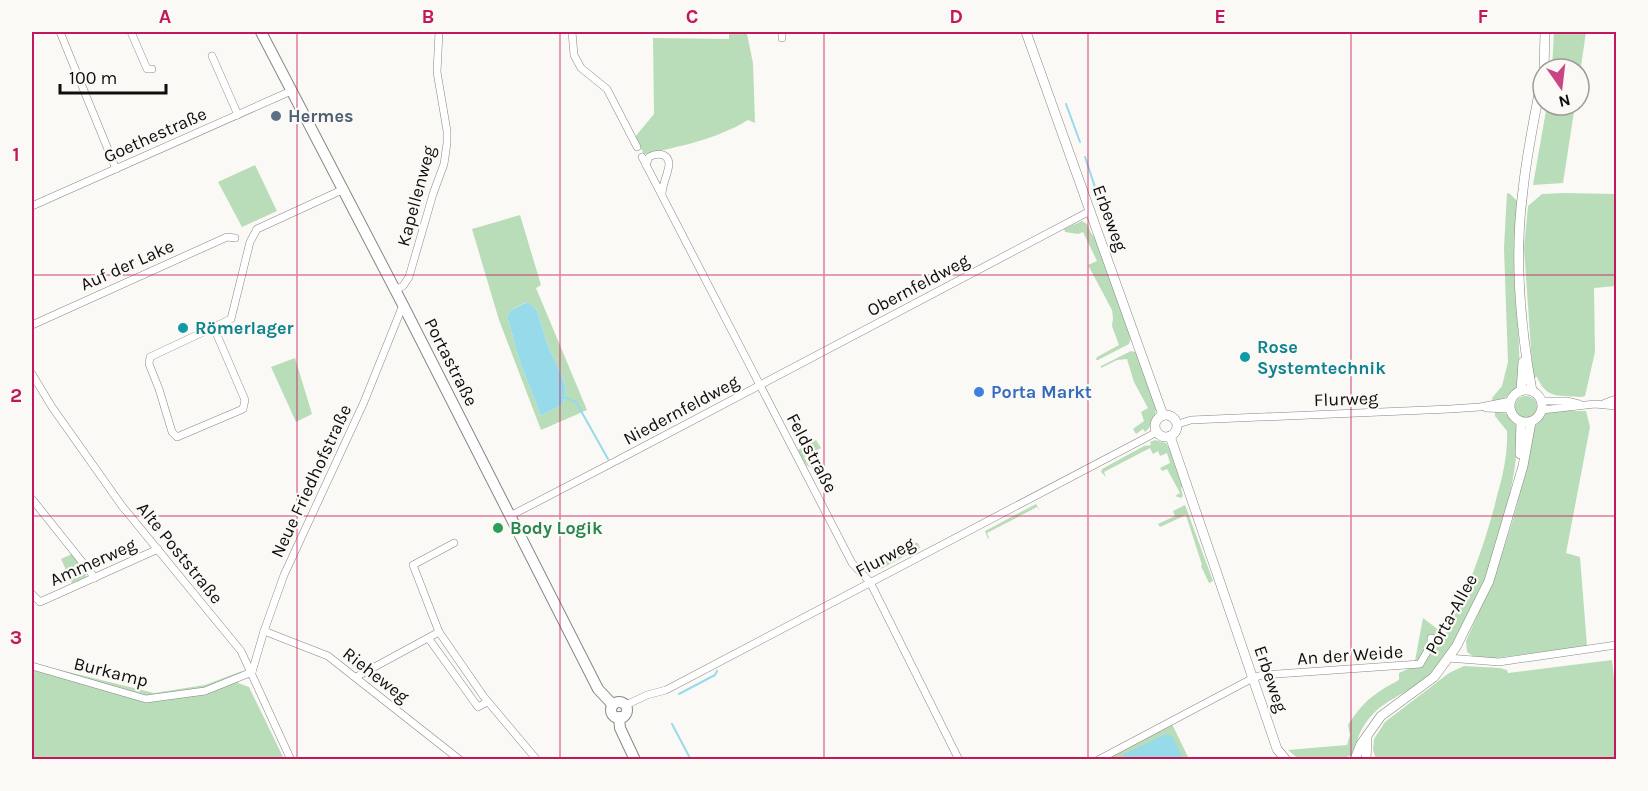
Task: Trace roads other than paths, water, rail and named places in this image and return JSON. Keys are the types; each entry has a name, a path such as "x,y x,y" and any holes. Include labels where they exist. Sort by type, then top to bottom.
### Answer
{"main road":[{"name":"Portastraße","path":"261,32 598,689 613,705"},
{"path":"619,717 626,714 626,705 619,702 613,705 612,712 619,717 620,728 635,759"}],"street":[{"path":"60,32 116,169"},
{"path":"130,32 147,69 152,69"},
{"name":"Kapellenweg","path":"395,290 403,286 409,277 444,164 447,131 437,72 439,32"},
{"path":"572,32 574,55 581,68 607,89 637,147"},
{"name":"Erbeweg","path":"1026,32 1163,415"},
{"path":"1544,57 1545,32"},
{"path":"212,56 238,115"},
{"name":"Goethestraße","path":"32,206 291,91"},
{"path":"1521,391 1536,393 1542,406 1538,418 1526,422 1514,417 1511,405 1521,391 1524,345 1519,247 1522,190 1535,117"},
{"path":"646,165 649,157 655,153 663,155 668,160 669,165 663,182 662,196"},
{"name":"Feldstraße","path":"642,157 852,563 870,582 959,759"},
{"path":"214,328 245,400 245,407 177,437 172,432 148,360 150,357 231,319 250,242 257,229 342,190"},
{"name":"Obernfeldweg","path":"760,385 1090,211"},
{"name":"Auf der Lake","path":"32,325 228,237 235,237"},
{"name":"Neue Friedhofstraße","path":"252,672 284,575 364,402 403,305"},
{"path":"1524,345 1532,391"},
{"name":"Alte Poststraße","path":"32,374 52,407 116,498 241,651 291,759"},
{"name":"Niedernfeldweg","path":"510,516 760,385"},
{"path":"1542,406 1568,401 1581,404 1605,403 1617,399"},
{"path":"1605,403 1617,406"},
{"name":"Flurweg","path":"1178,424 1191,420 1511,405"},
{"path":"1163,415 1173,416 1178,424 1176,431 1170,436 1164,436 1157,432 1155,423 1163,415"},
{"name":"Porta-Allee","path":"1355,759 1361,744 1380,716 1434,677 1456,647 1489,581 1508,523 1518,483 1526,422"},
{"name":"Flurweg","path":"626,705 646,695 666,690 1157,432"},
{"name":"Erbeweg","path":"1170,436 1277,748 1286,759"},
{"path":"32,499 95,578"},
{"path":"454,543 413,565 439,632 487,702 537,759"},
{"name":"Ammerweg","path":"32,594 40,602 158,549"},
{"name":"Rieheweg","path":"264,631 328,656 460,759"},
{"path":"356,677 439,632"},
{"name":"An der Weide","path":"1253,678 1262,675 1420,664 1431,645 1431,638"},
{"path":"429,639 478,707 487,702"},
{"path":"1449,658 1499,662 1617,645"},
{"name":"Burkamp","path":"32,666 146,699 206,691 252,672"},
{"path":"1098,759 1253,678"},
{"path":"1366,759 1368,732"},
{"path":"1355,759 1360,759"}],"water":[{"path":"527,302 537,310 547,343 566,388 563,404 541,416 520,362 507,316 511,310"},
{"path":"1166,734 1172,736 1184,759 1120,759 1124,754"}],"waterway":[{"path":"1066,104 1080,142"},
{"path":"1085,157 1098,196"},
{"path":"563,397 576,402 608,459"},
{"path":"679,694 715,675 717,671"},
{"path":"672,724 691,760"}],"place":[{"name":"Hermes","path":"276,116"},
{"name":"Römerlager","path":"183,328"},
{"name":"Rose Systemtechnik","path":"1245,357"},
{"name":"Porta Markt","path":"979,392"},
{"name":"Body Logik","path":"498,528"}]}
